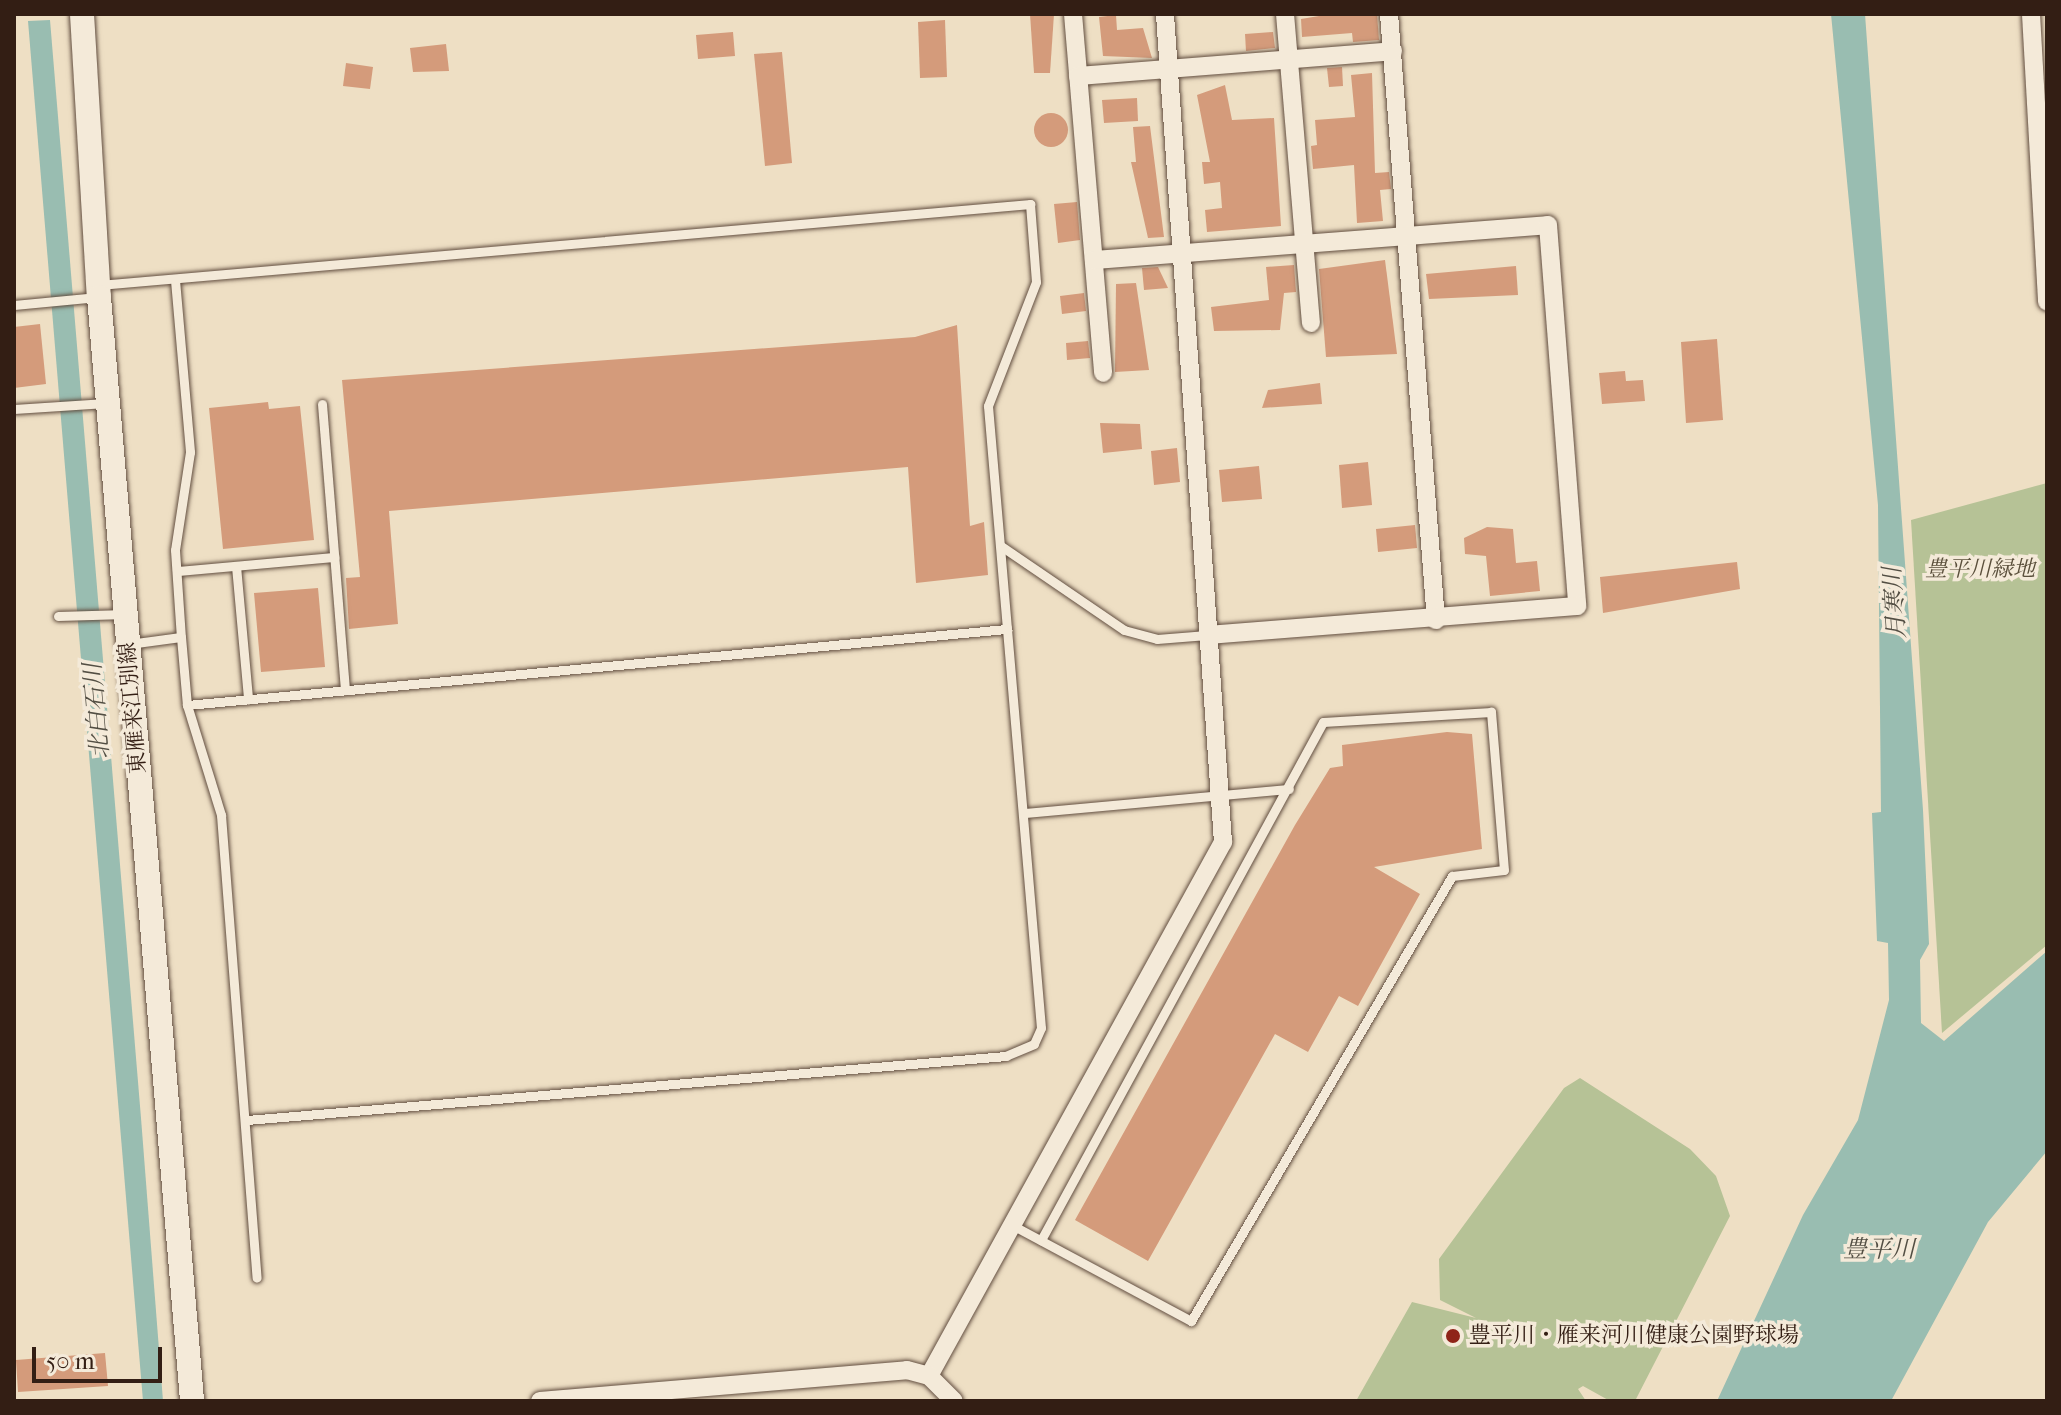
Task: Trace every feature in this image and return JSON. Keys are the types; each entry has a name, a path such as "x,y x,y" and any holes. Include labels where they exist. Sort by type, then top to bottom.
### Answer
{"main road":[{"name":"東雁来江別線","path":"82,14 93,294 117,614 128,644 192,1401"}],"street":[{"path":"1073,14 1103,373"},
{"path":"929,1376 1223,842 1165,14"},
{"path":"1285,14 1311,323"},
{"path":"1389,14 1436,620"},
{"path":"2031,14 2044,173 2047,302"},
{"path":"1078,76 1393,51"},
{"path":"1094,260 1548,225 1577,606 1436,620 1207,635"},
{"path":"540,1401 907,1370 929,1376 954,1401"}],"lane":[{"path":"14,305 175,280 1030,204 1036,282 988,406 1041,1028 1026,1050 247,1120"},
{"path":"175,280 190,452 177,571 181,637 187,705 221,815 257,1278"},
{"path":"14,409 102,403"},
{"path":"322,404 345,690"},
{"path":"1001,546 1124,630 1157,639 1207,635"},
{"path":"177,571 334,557"},
{"path":"236,566 248,699"},
{"path":"58,616 117,614"},
{"path":"187,705 1007,629"},
{"path":"128,644 181,637"},
{"path":"1012,1225 1191,1321 1452,876 1504,870 1491,712 1323,722 1041,1240"},
{"path":"1024,813 1289,789"}],"green space":[{"name":"豊平川緑地","path":"2047,483 2047,945 1942,1033 1911,520"},
{"path":"1580,1078 1690,1149 1716,1176 1730,1216 1635,1401 1610,1401 1583,1386 1578,1389 1586,1401 1356,1401 1412,1302 1476,1318 1440,1300 1439,1259 1564,1088"}],"water":[{"name":"豊平川","path":"1831,14 1865,14 1923,810 1929,944 1920,960 1921,1023 1944,1041 2047,951 2047,1151 1988,1222 1891,1401 1717,1401 1803,1215 1858,1120 1889,1000 1888,943 1877,941 1872,813 1881,812 1878,505"},
{"name":"北白石川","path":"50,20 163,1401 143,1401 28,21"}],"building":[{"path":"1030,14 1054,14 1050,73 1034,73"},
{"path":"1331,14 1377,14 1379,40 1353,42 1352,33 1302,37 1301,19"},
{"path":"1116,15 1117,30 1143,28 1152,58 1103,56 1099,17"},
{"path":"945,20 947,77 920,78 918,22"},
{"path":"733,32 735,56 698,59 696,35"},
{"path":"1273,32 1275,48 1246,51 1245,34"},
{"path":"446,44 449,71 413,72 410,48"},
{"path":"782,52 792,163 765,166 754,54"},
{"path":"346,63 373,67 370,89 343,86"},
{"path":"1342,67 1343,86 1329,87 1327,68"},
{"path":"1372,73 1375,173 1389,172 1391,189 1380,190 1383,221 1357,223 1354,165 1313,169 1311,146 1317,145 1315,120 1355,117 1351,75"},
{"path":"1225,85 1232,120 1274,118 1281,226 1207,232 1205,210 1222,208 1220,182 1204,184 1202,162 1210,162 1197,95"},
{"path":"1137,98 1138,121 1104,123 1102,100"},
{"path":"1051,113 1063,118 1068,130 1063,142 1051,147 1039,142 1034,130 1039,118"},
{"path":"1150,126 1164,237 1148,238 1131,162 1136,162 1133,127"},
{"path":"1077,202 1080,240 1058,243 1054,204"},
{"path":"1385,260 1397,354 1326,357 1319,269"},
{"path":"1294,265 1296,292 1284,293 1280,330 1214,331 1211,307 1269,300 1266,267"},
{"path":"1516,266 1518,295 1429,299 1426,274"},
{"path":"1158,267 1168,288 1144,290 1142,268"},
{"path":"1136,283 1149,370 1115,372 1116,284"},
{"path":"1084,293 1086,311 1062,314 1060,296"},
{"path":"40,324 46,384 14,388 14,327"},
{"path":"957,325 970,526 984,522 988,575 916,583 908,467 389,511 398,624 349,629 346,578 360,577 342,380 915,337"},
{"path":"1717,339 1723,420 1686,423 1681,342"},
{"path":"1088,341 1090,358 1067,360 1066,343"},
{"path":"1625,371 1626,381 1643,380 1645,401 1602,404 1599,373"},
{"path":"1320,383 1322,404 1262,408 1268,390"},
{"path":"268,402 269,409 300,406 314,540 223,549 209,408"},
{"path":"1100,423 1140,424 1142,449 1103,453"},
{"path":"1177,448 1180,482 1154,485 1151,451"},
{"path":"1368,462 1372,505 1342,508 1339,465"},
{"path":"1259,466 1262,499 1222,502 1219,470"},
{"path":"1415,525 1417,548 1378,552 1376,529"},
{"path":"1487,527 1513,529 1516,563 1537,561 1540,591 1490,596 1486,556 1465,554 1464,538"},
{"path":"1737,562 1740,589 1603,613 1600,577"},
{"path":"318,588 325,667 261,672 254,593"},
{"path":"1447,732 1472,734 1482,849 1374,867 1420,894 1358,1006 1339,996 1308,1052 1275,1034 1148,1261 1075,1220 1295,825 1330,768 1343,766 1342,745"},
{"path":"105,1353 108,1386 18,1392 16,1360"}],"place":[{"name":"豊平川・雁来河川健康公園野球場","path":"1453,1336"}],"water label":[{"name":"月寒川","path":"1895,603"}]}
